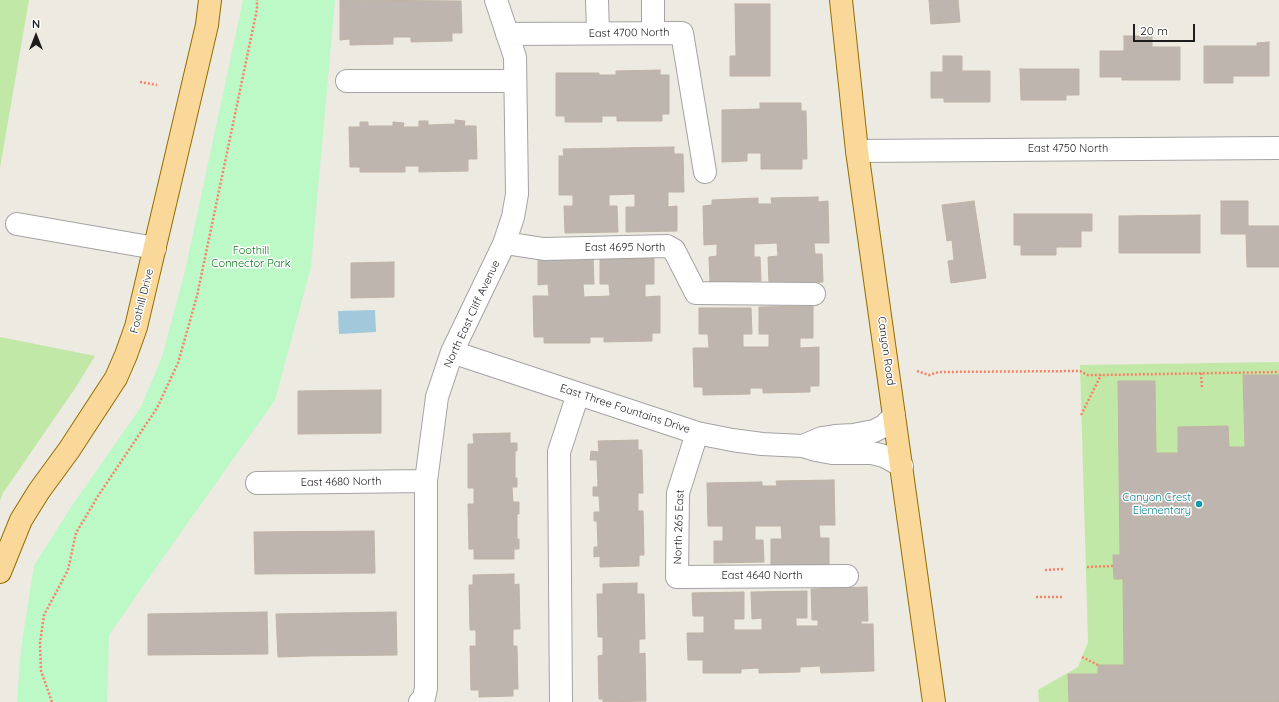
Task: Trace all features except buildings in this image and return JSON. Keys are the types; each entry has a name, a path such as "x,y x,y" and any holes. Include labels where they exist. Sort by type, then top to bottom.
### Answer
{"main road":[{"name":"Foothill Drive","path":"0,572 21,520 116,378 126,355 136,327 207,25 210,0"},
{"name":"Canyon Road","path":"841,0 857,151 934,702"}],"street":[{"name":"North East Cliff Avenue","path":"420,702 424,698 426,688 426,481 437,397 452,352 505,243 513,217 517,194 515,57 496,0"},
{"path":"597,0 598,33"},
{"path":"653,0 653,33"},
{"name":"East 4700 North","path":"507,34 682,33 705,172"},
{"path":"347,81 515,81"},
{"name":"East 4750 North","path":"857,151 1279,148"},
{"path":"17,224 154,248"},
{"name":"East 4695 North","path":"505,243 544,249 667,246 674,250 696,293 814,294"},
{"name":"East Three Fountains Drive","path":"452,352 697,433 762,444 803,446 832,453 872,453 884,456 902,466"},
{"path":"561,702 559,452 578,394"},
{"name":"East Three Fountains Drive","path":"803,446 822,438 874,431 884,426 894,416"},
{"name":"North 265 East","path":"677,577 678,493 697,433"},
{"name":"East 4680 North","path":"257,483 426,481"},
{"name":"East 4640 North","path":"677,577 846,576"}],"path":[{"path":"52,702 41,671 40,643 44,615 68,570 76,533 98,496 157,408 178,363 197,296 258,9 258,0"},
{"path":"140,82 157,85"},
{"path":"917,371 929,375 939,372 1080,371 1087,375 1279,372"},
{"path":"1201,373 1202,388"},
{"path":"1081,415 1101,375"},
{"path":"1087,567 1113,566"},
{"path":"1045,570 1064,569"},
{"path":"1036,597 1064,597"},
{"path":"1082,657 1098,665"}],"green space":[{"path":"0,0 29,0 0,168"},
{"name":"Foothill Connector Park","path":"243,0 335,0 311,267 275,400 109,635 107,702 17,702 21,648 34,566 71,507 141,407 162,357 185,271"},
{"path":"0,337 95,356 76,387 3,493 0,501"},
{"path":"1279,362 1279,375 1243,376 1245,447 1229,447 1228,426 1178,427 1178,453 1156,453 1155,381 1118,381 1120,555 1113,555 1114,579 1123,579 1124,665 1098,665 1098,674 1068,674 1069,702 1039,702 1038,690 1078,667 1088,642 1080,365"}],"water":[{"path":"375,310 376,332 339,334 338,311"}],"place":[{"name":"Canyon Crest Elementary","path":"1199,504"}]}
